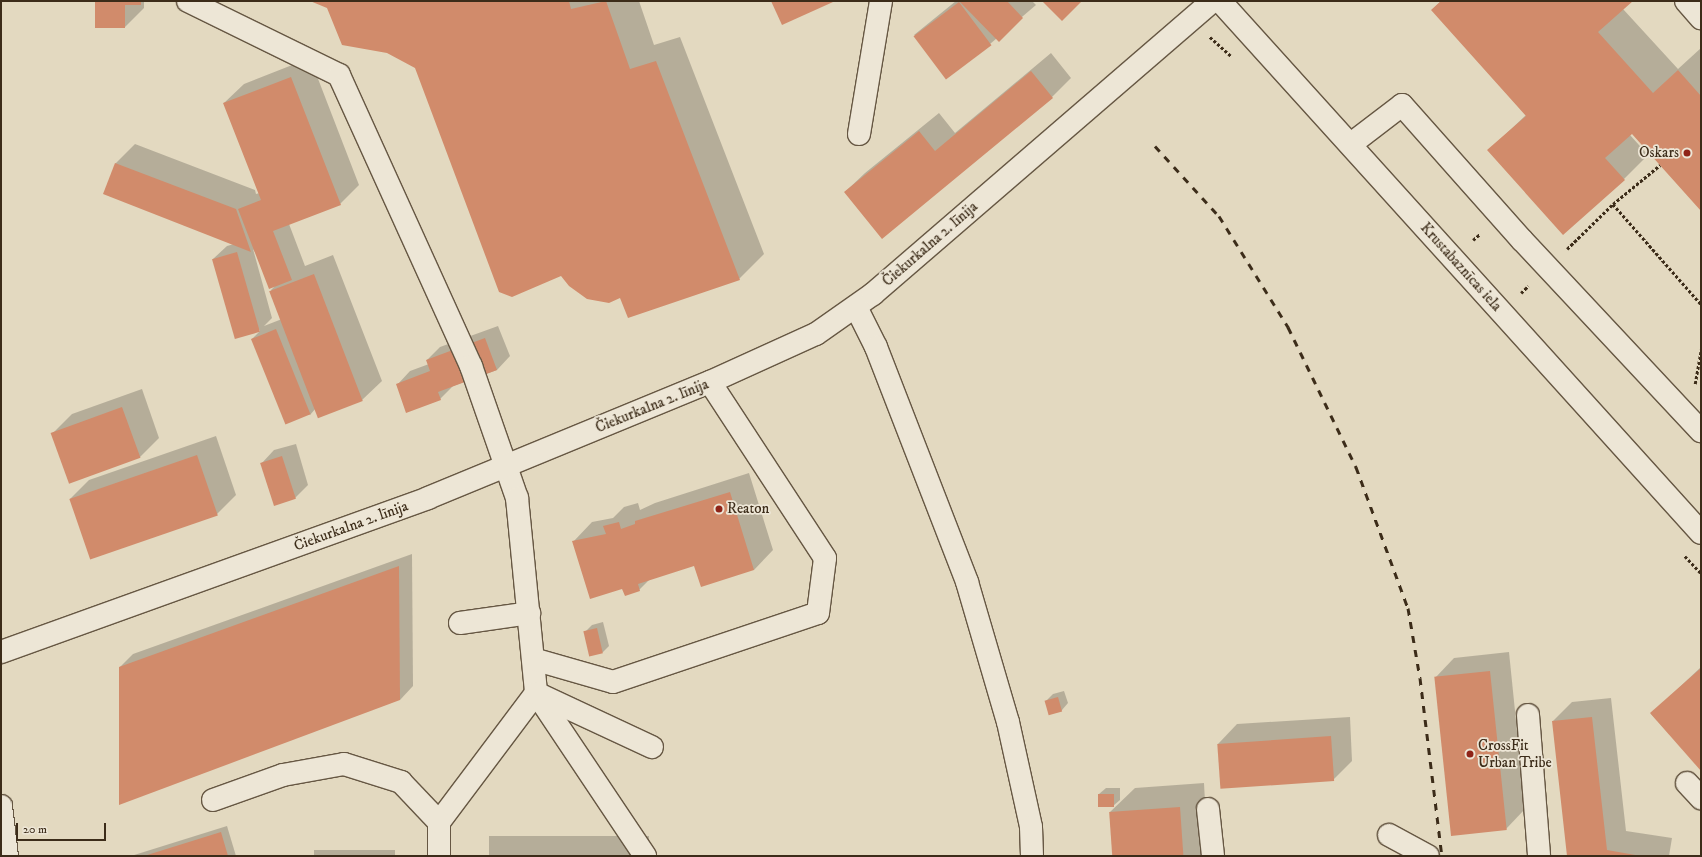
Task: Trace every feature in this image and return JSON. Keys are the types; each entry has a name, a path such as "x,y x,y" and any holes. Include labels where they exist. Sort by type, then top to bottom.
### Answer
{"street":[{"path":"188,1 339,75 471,366 517,498 536,693 645,856"},
{"path":"859,134 881,1"},
{"name":"Čiekurkalna 2. līnija","path":"1,652 428,498 710,382 816,334 856,307 1212,1"},
{"name":"Krustabaznīcas iela","path":"1220,1 1699,528"},
{"path":"1686,1 1701,18"},
{"path":"1351,144 1402,105 1548,267 1701,431"},
{"path":"856,307 876,348 967,582 1008,722 1031,827 1032,856"},
{"path":"533,659 613,682 818,613 825,558 710,382"},
{"path":"460,623 529,613"},
{"path":"536,693 652,746"},
{"path":"439,856 439,822 536,693"},
{"path":"1528,715 1539,856"},
{"path":"213,800 283,775 344,764 401,782 439,822"},
{"path":"1,806 7,856"},
{"path":"1208,809 1213,856"},
{"path":"1389,835 1419,854"}],"path":[{"path":"1521,293 1613,204 1660,165"},
{"path":"1613,204 1701,304"},
{"path":"1692,386 1697,382 1701,350"}],"building":[{"path":"95,1 141,1 141,5 125,5 125,28 95,28"},
{"path":"310,1 569,1 571,9 606,1 630,69 656,61 740,280 628,318 620,298 609,303 587,299 569,286 561,276 512,297 499,292 415,68 387,53 342,45 327,8"},
{"path":"771,1 832,1 833,2 782,25"},
{"path":"959,1 1007,1 1023,18 999,42"},
{"path":"1042,1 1082,1 1062,21"},
{"path":"1441,1 1633,1 1598,32 1653,93 1678,70 1701,96 1701,211 1632,134 1605,158 1625,180 1563,235 1487,150 1526,116 1431,10"},
{"path":"959,2 991,45 946,79 913,36"},
{"path":"1031,71 1053,98 882,239 844,192 919,131 935,151"},
{"path":"291,77 341,205 273,231 292,280 269,289 238,209 261,200 223,103"},
{"path":"115,163 236,209 251,252 103,194"},
{"path":"237,252 260,332 235,339 212,259"},
{"path":"314,274 363,401 318,418 269,291"},
{"path":"276,329 310,414 285,424 251,339"},
{"path":"485,338 497,370 438,392 441,400 406,413 396,384 430,371 426,360"},
{"path":"122,407 140,458 69,484 51,433"},
{"path":"197,455 218,516 90,559 69,499"},
{"path":"282,456 296,499 274,506 260,463"},
{"path":"730,492 754,570 701,587 694,566 638,584 640,591 625,596 622,589 590,599 572,541 606,534 603,526 619,522 621,529 635,524 635,521"},
{"path":"399,566 400,700 119,805 119,667"},
{"path":"597,628 603,653 589,656 583,631"},
{"path":"1701,668 1701,771 1650,713"},
{"name":"CrossFit Urban Tribe","path":"1490,671 1507,830 1451,836 1434,677"},
{"path":"1058,697 1062,711 1049,715 1045,701"},
{"path":"1592,717 1607,850 1641,856 1567,856 1552,721"},
{"path":"1331,736 1334,781 1220,789 1217,744"},
{"path":"1098,794 1114,794 1114,807 1098,807"},
{"path":"1180,807 1183,856 1112,856 1109,812"},
{"path":"221,832 228,856 144,856"}],"railway":[{"path":"1155,146 1219,216 1288,327 1356,467 1408,608 1420,678 1442,856"}],"place":[{"name":"Oskars","path":"1687,153"},
{"name":"Reaton","path":"719,509"},
{"name":"CrossFit Urban Tribe","path":"1470,754"}]}
